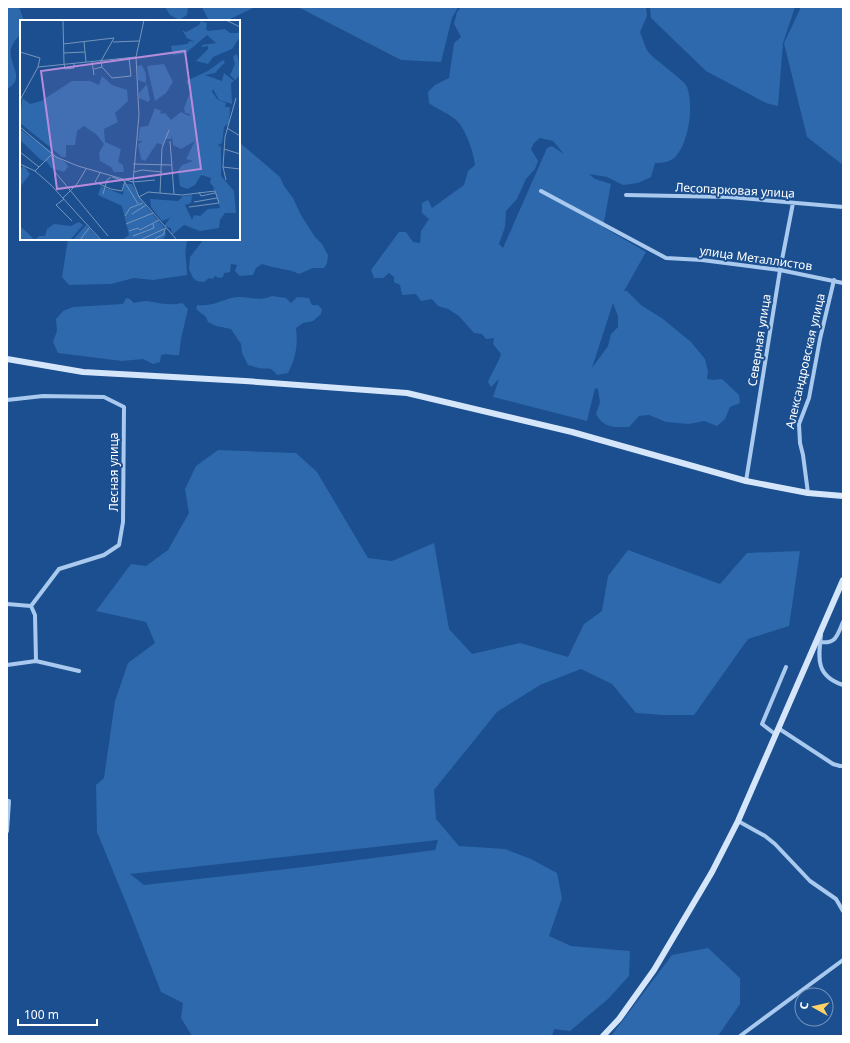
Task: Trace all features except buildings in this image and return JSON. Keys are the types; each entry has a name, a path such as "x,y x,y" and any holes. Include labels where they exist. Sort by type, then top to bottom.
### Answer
{"main road":[{"path":"7,359 83,372 245,381 407,393 572,432 746,481 808,492 843,496"},
{"path":"602,1036 619,1019 654,970 712,872 738,821 843,580"}],"street":[{"name":"улица Металлистов","path":"541,191 666,258 702,260 780,270 843,283"},
{"name":"Лесопарковая улица","path":"626,195 729,197 843,207"},
{"name":"Северная улица","path":"746,481 780,270 793,203"},
{"name":"Александровская улица","path":"808,492 800,443 800,424 809,398 820,339 834,280"},
{"name":"Лесная улица","path":"7,400 43,396 104,397 124,407 123,522 119,545 104,555 59,570 31,606"},
{"path":"7,604 31,606 35,615 36,660"},
{"path":"820,642 828,643 833,641 843,622"},
{"path":"821,631 818,658 823,672 833,681 843,685"},
{"path":"7,665 36,660 79,671"},
{"path":"786,667 762,724 777,731 833,764 843,766"},
{"path":"7,801 9,802 7,831"},
{"path":"738,821 765,836 775,844 810,881 836,899 843,911"},
{"path":"740,1036 843,960"}],"shaded area":[{"path":"7,7 19,7 24,20 20,20 20,35 11,50 16,79 7,89"},
{"path":"165,7 188,7 187,15 179,20 170,15"},
{"path":"202,7 255,7 228,20 208,20"},
{"path":"298,7 458,7 452,18 441,62 401,60"},
{"path":"461,7 646,7 647,16 640,32 647,49 650,54 681,80 687,87 690,113 684,143 680,151 673,159 666,162 655,163 651,177 638,183 623,185 607,177 589,174 595,179 611,184 603,227 646,252 624,291 627,291 641,305 663,319 691,342 705,359 708,371 707,379 722,379 739,395 740,403 730,407 725,419 717,426 704,421 689,424 666,422 649,415 639,416 629,427 606,425 596,414 600,402 598,389 595,388 587,421 493,397 499,379 491,387 488,382 501,354 493,344 494,338 486,339 482,334 474,333 459,316 448,309 438,306 432,299 421,301 416,294 402,295 400,285 394,282 394,277 389,273 383,278 374,278 371,270 399,232 406,232 413,242 420,243 421,231 429,219 422,213 422,203 428,200 432,208 464,185 468,171 475,165 469,142 461,126 452,117 429,103 428,92 435,85 449,78 454,43 461,37 454,24 457,12","holes":["540,138 553,141 564,154 552,146 547,148 503,248 499,244 505,227 506,211 517,199 526,179 535,169 538,161 531,149 534,143","613,303 618,316 618,327 611,334 608,346 592,368"]},
{"path":"650,7 795,7 783,43 778,106 766,103 706,71 651,18"},
{"path":"801,7 843,7 843,165 807,137 784,43"},
{"path":"240,143 280,177 284,186 293,198 301,215 328,255 327,263 324,268 313,268 299,274 262,264 256,268 253,275 240,276 235,271 237,265 231,264 230,272 224,273 223,277 219,278 215,276 213,279 209,278 204,282 197,281 193,278 189,269 190,257 203,240 240,240"},
{"path":"68,240 188,240 185,253 187,275 153,280 134,278 111,284 69,285 62,277"},
{"path":"272,296 286,298 291,303 297,297 309,298 312,305 318,305 322,309 321,314 313,321 303,323 296,328 296,351 291,367 288,373 277,375 270,369 248,365 242,353 241,344 231,329 216,326 208,322 206,317 196,309 197,305 213,304 237,297 263,299"},
{"path":"126,298 130,299 134,303 147,301 169,304 182,303 188,309 179,355 161,355 160,362 153,364 143,359 122,361 58,353 53,342 57,331 56,319 63,311 73,307 123,304"},
{"path":"218,450 296,453 317,472 368,558 392,561 434,543 449,629 472,654 520,643 568,657 584,624 602,611 608,576 628,550 720,584 747,553 800,551 789,626 748,639 694,715 636,713 612,684 581,669 540,685 497,712 434,790 436,819 459,846 505,849 531,859 557,873 562,898 549,936 571,946 630,951 629,976 608,999 570,1031 554,1029 552,1036 192,1036 181,1018 183,1003 161,992 97,832 96,785 104,778 115,701 128,663 155,643 146,622 96,611 131,564 146,566 168,550 189,513 185,489 196,466","holes":["438,840 435,850 304,867 144,885 130,874"]},
{"path":"708,948 740,978 740,1004 718,1036 611,1036 672,955"}]}
